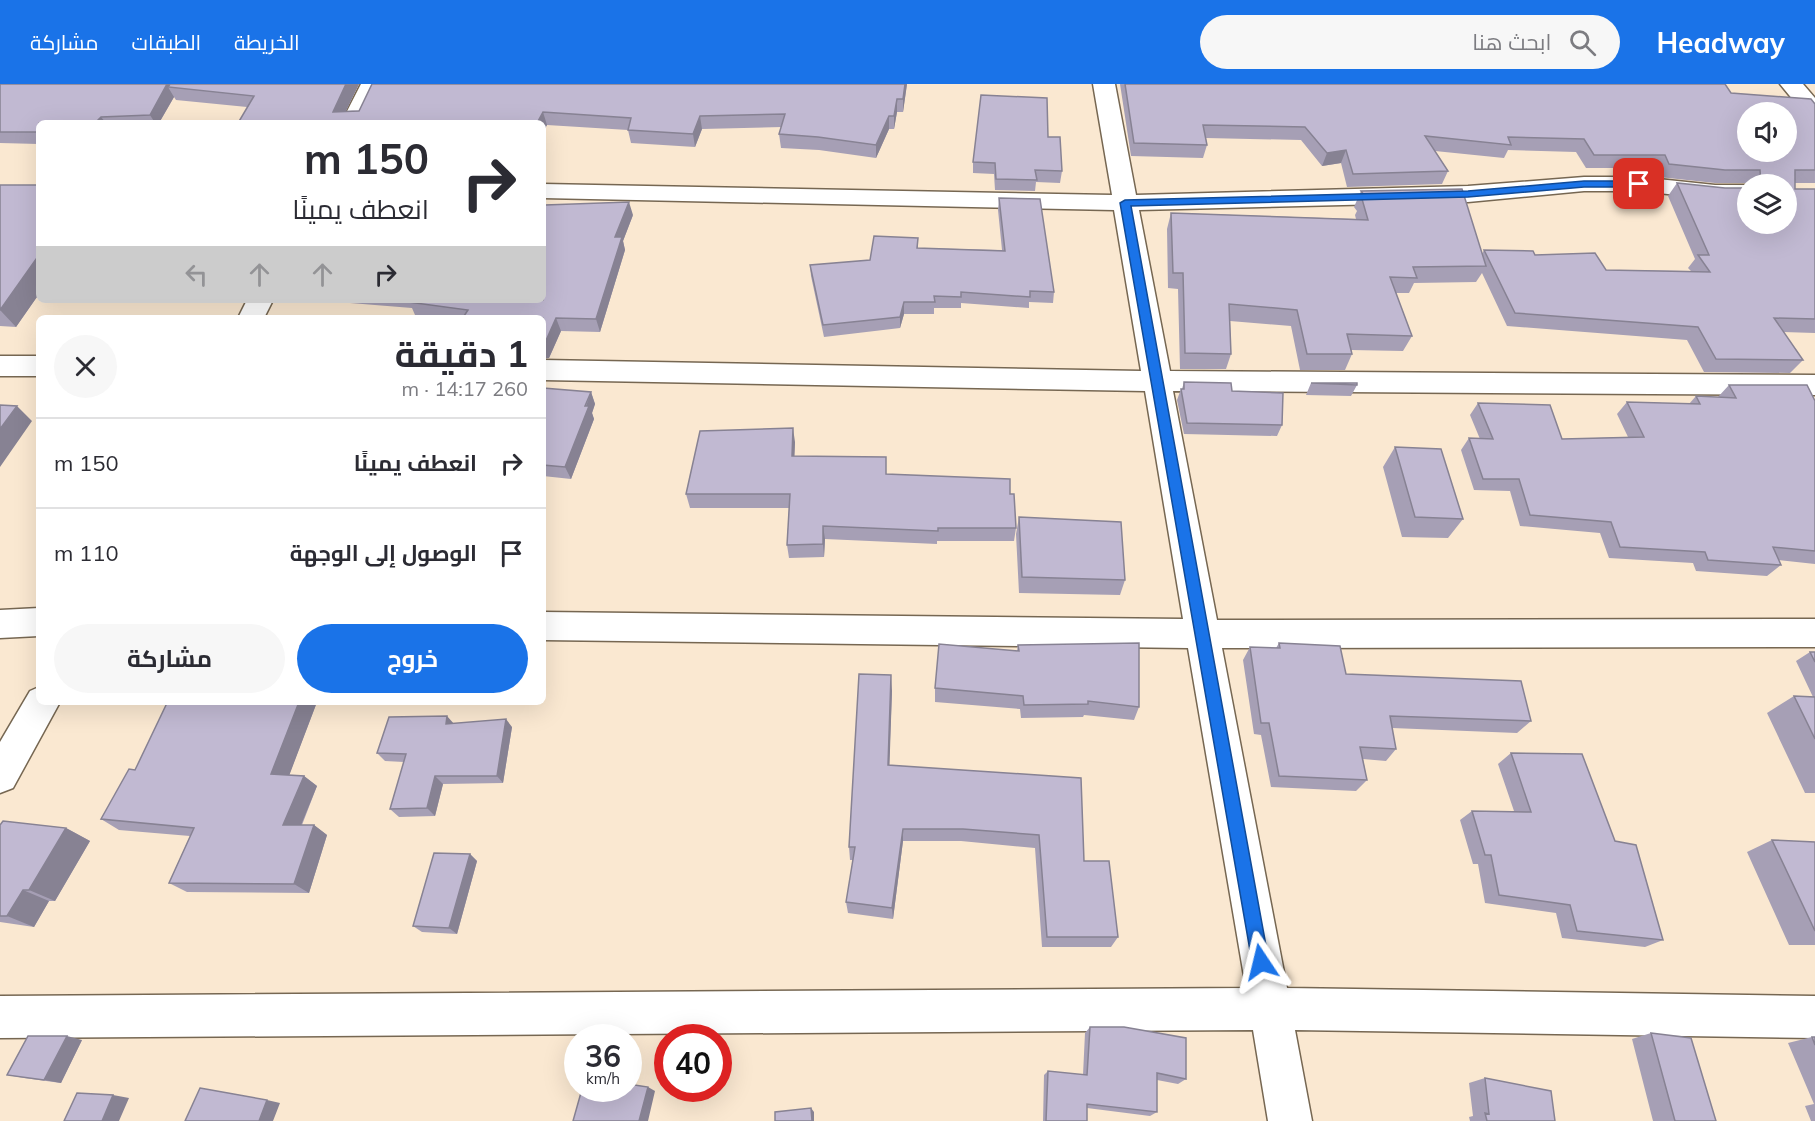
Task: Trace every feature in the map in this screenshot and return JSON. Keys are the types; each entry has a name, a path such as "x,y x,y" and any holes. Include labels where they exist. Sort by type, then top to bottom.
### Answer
{"street":[{"path":"354,120 372,84"},
{"path":"1104,84 1290,1121"},
{"path":"1791,84 1815,112"},
{"path":"546,191 1125,203 1468,194 1584,184 1639,184 1737,192"},
{"path":"0,366 36,366"},
{"path":"546,370 1157,381 1815,385"},
{"path":"0,624 36,622"},
{"path":"546,626 1203,634 1815,633"},
{"path":"0,776 40,705"},
{"path":"0,1017 1269,1009 1815,1017"}],"building":[{"path":"0,84 167,84 150,115 101,117 98,120 36,120 36,132 0,132"},
{"path":"170,84 346,84 333,112 359,111 372,84 905,84 903,99 897,99 894,116 889,116 876,145 779,134 785,114 700,116 693,134 628,130 631,118 543,112 539,120 240,120 254,96 168,87"},
{"path":"1125,84 1725,84 1731,93 1811,99 1815,104 1815,170 1795,170 1795,174 1760,174 1760,170 1725,170 1669,164 1665,155 1594,155 1584,139 1508,137 1511,145 1425,136 1448,171 1353,174 1346,150 1327,153 1305,127 1203,125 1207,145 1134,143"},
{"path":"981,95 1047,98 1048,137 1060,137 1062,171 1035,170 1037,180 996,179 995,163 973,162"},
{"path":"1677,183 1737,188 1737,234 1797,234 1797,189 1815,189 1815,319 1774,318 1803,360 1716,359 1698,327 1515,313 1484,250 1533,251 1535,255 1595,253 1606,270 1710,272 1698,255 1709,255"},
{"path":"0,185 36,185 36,259 0,310"},
{"path":"1462,189 1486,266 1413,267 1417,278 1390,277 1412,336 1347,334 1352,354 1307,354 1297,310 1229,304 1231,354 1185,353 1183,273 1173,273 1171,213 1368,220 1362,199 1367,199 1361,191"},
{"path":"999,198 1040,199 1054,292 1030,291 1030,297 961,292 961,297 934,296 935,302 904,302 900,317 823,325 810,265 870,260 874,236 918,238 917,248 1005,251"},
{"path":"629,202 615,237 622,237 596,319 556,318 546,340 546,315 465,315 468,310 416,303 546,303 546,205"},
{"path":"1184,382 1231,383 1232,391 1283,393 1282,425 1187,423 1181,389 1184,389"},
{"path":"1311,383 1357,383 1357,385"},
{"path":"1729,385 1807,385 1815,401 1815,551 1773,547 1781,565 1708,560 1705,552 1620,547 1611,522 1530,515 1519,479 1483,479 1469,438 1493,439 1478,403 1550,405 1562,439 1644,437 1627,402 1700,404 1696,396 1736,398"},
{"path":"546,388 591,392 585,406 589,406 565,467 546,465"},
{"path":"0,405 17,406 0,429"},
{"path":"793,428 792,456 886,457 886,474 1010,479 1010,494 1014,494 1016,528 938,528 938,531 823,526 823,544 787,545 790,494 686,494 700,431"},
{"path":"1395,447 1441,449 1463,519 1415,517"},
{"path":"1019,517 1121,522 1125,580 1022,577"},
{"path":"1139,643 1139,707 1088,701 1088,704 1024,705 1023,696 935,688 939,644 1019,651 1018,645"},
{"path":"1279,643 1340,646 1346,674 1521,681 1531,721 1390,716 1396,749 1360,747 1367,780 1279,776 1269,723 1261,723 1250,647 1280,648"},
{"path":"1810,652 1815,652 1815,662"},
{"path":"859,674 891,675 888,765 1081,778 1084,861 1109,861 1118,937 1047,937 1039,835 963,829 903,829 892,908 846,902 855,847 849,847"},
{"path":"1794,696 1815,697 1815,739"},
{"path":"166,705 298,705 271,774 304,776 283,825 314,825 294,884 169,883 194,828 101,819 129,769 135,770"},
{"path":"447,716 446,724 506,719 497,776 435,776 427,808 390,809 406,754 377,753 389,717"},
{"path":"1511,753 1582,754 1615,841 1636,845 1663,940 1577,931 1570,905 1499,895 1491,855 1485,855 1472,811 1531,812"},
{"path":"3,821 66,828 29,890 23,890 7,916 0,916 0,825"},
{"path":"1772,840 1815,842 1815,931"},
{"path":"434,853 470,854 449,928 413,926"},
{"path":"1090,1027 1124,1027 1186,1038 1186,1079 1157,1073 1157,1112 1087,1104 1087,1121 1046,1121 1048,1071 1087,1075"},
{"path":"1651,1033 1691,1038 1716,1121 1675,1121"},
{"path":"28,1036 67,1036 44,1080 7,1075"},
{"path":"1485,1078 1551,1091 1555,1121 1487,1121 1485,1113 1489,1114"},
{"path":"642,1086 648,1087 639,1121 573,1121 578,1102 642,1102"},
{"path":"200,1088 267,1100 259,1121 185,1121"},
{"path":"77,1093 113,1095 102,1121 64,1121"},
{"path":"811,1108 812,1121 775,1121 775,1112"}],"route":[{"path":"1261,962 1125,203 1468,194 1584,184 1639,184"}]}
